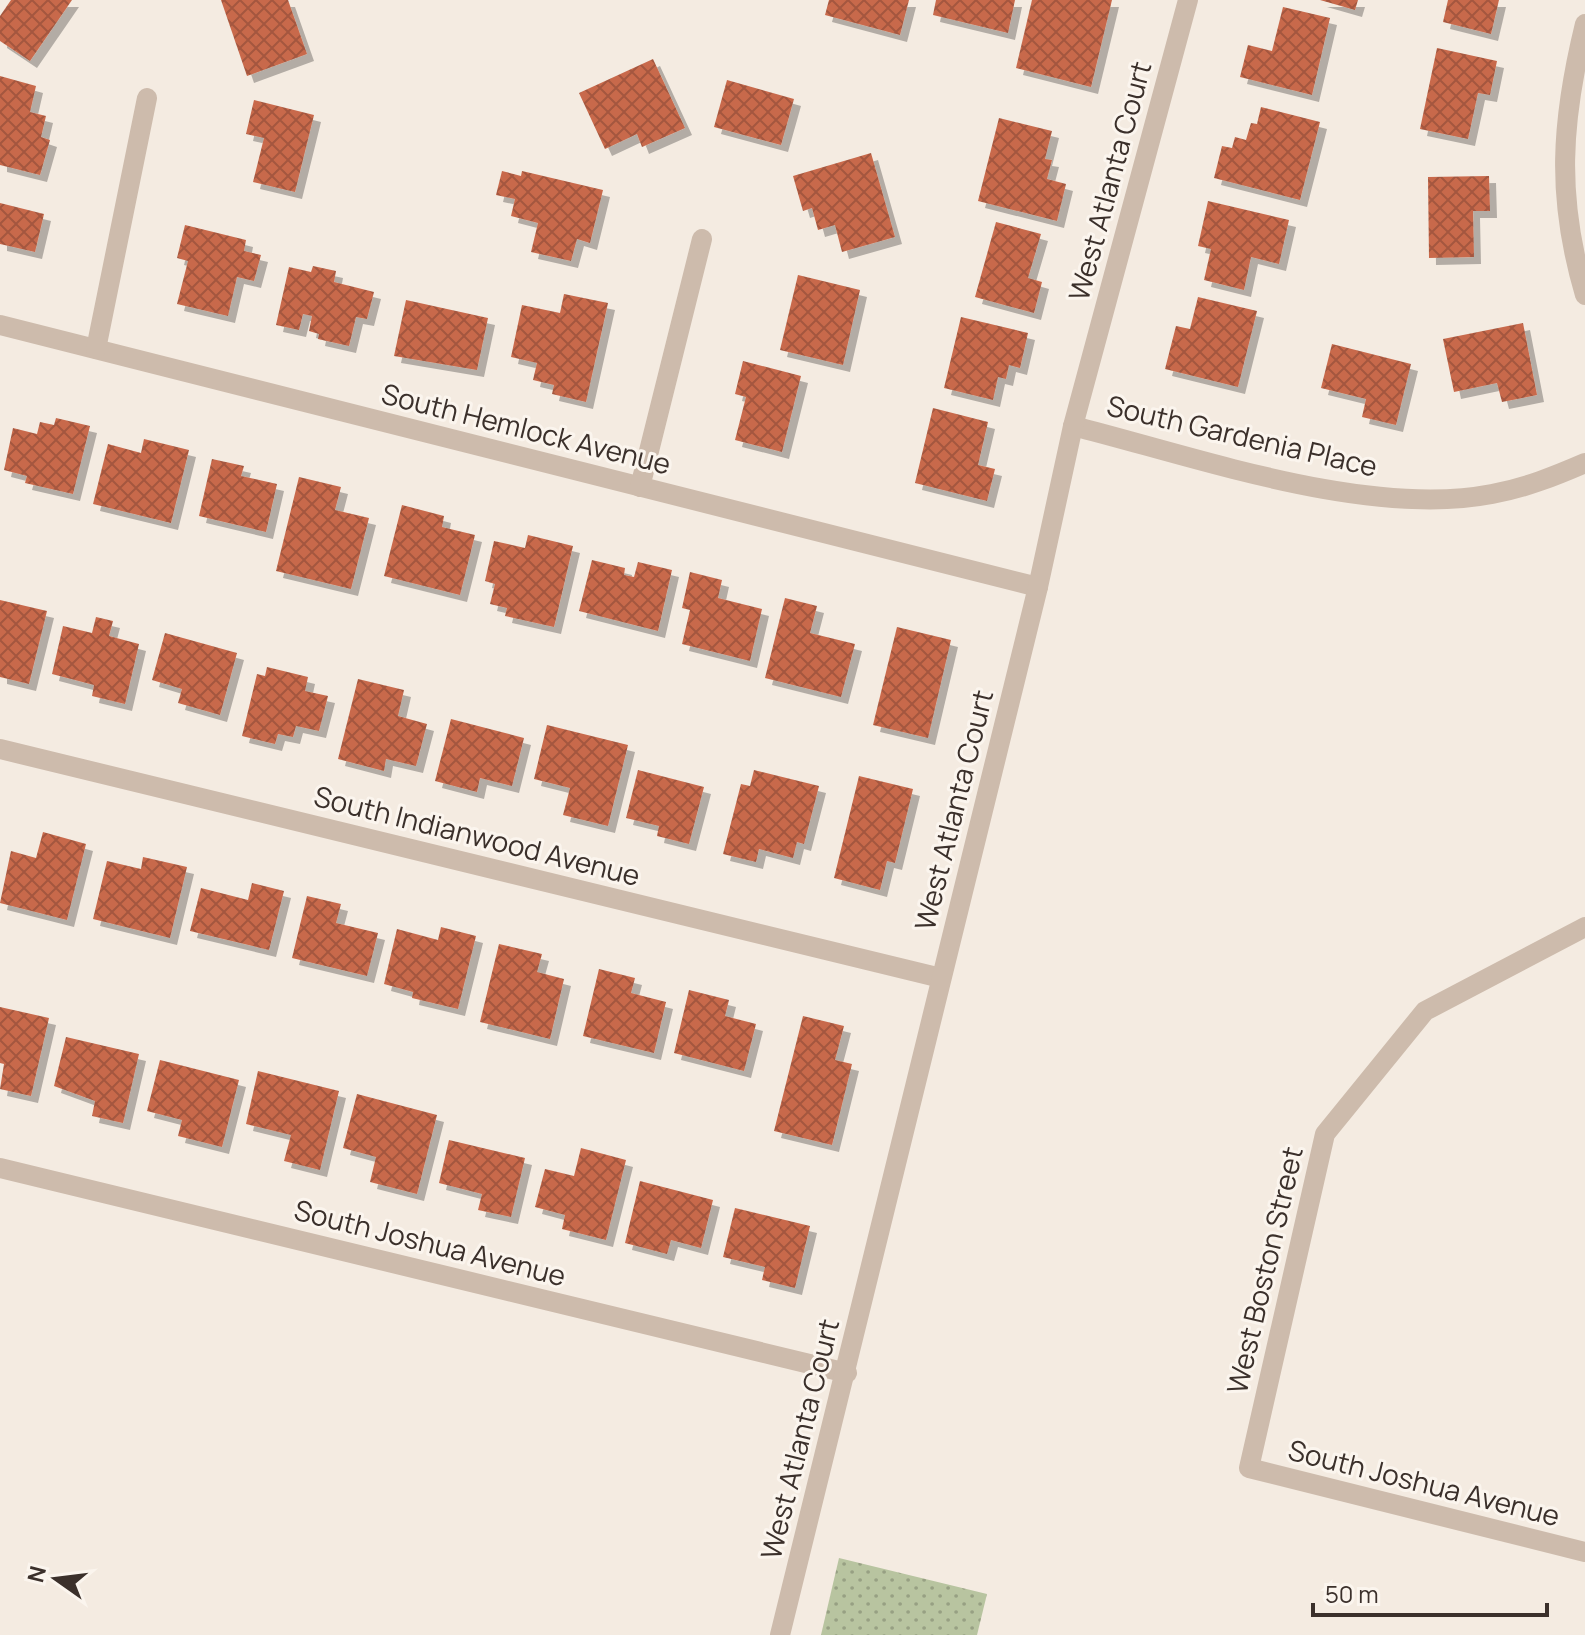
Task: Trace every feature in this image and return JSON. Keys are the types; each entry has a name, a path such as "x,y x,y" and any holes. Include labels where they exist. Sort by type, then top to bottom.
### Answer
{"street":[{"name":"West Atlanta Court","path":"780,1635 847,1373 1038,587 1073,426 1188,0"},
{"path":"1585,24 1581,57 1566,110 1564,152 1569,226 1585,295"},
{"path":"96,349 147,98"},
{"path":"640,487 702,239"},
{"name":"South Hemlock Avenue","path":"0,325 1038,587"},
{"name":"South Gardenia Place","path":"1073,426 1306,484 1369,496 1435,500 1492,494 1549,479 1585,463"},
{"name":"South Indianwood Avenue","path":"0,749 941,978"},
{"name":"West Boston Street","path":"1249,1468 1325,1134 1425,1011 1585,927"},
{"name":"South Joshua Avenue","path":"0,1168 847,1373"},
{"name":"South Joshua Avenue","path":"1249,1468 1585,1552"}],"green space":[{"path":"839,1558 987,1594 977,1635 821,1635"}],"building":[{"path":"11,0 72,0 30,61 0,41 0,16"},
{"path":"221,0 288,0 307,54 247,76"},
{"path":"829,0 909,0 900,35 825,15"},
{"path":"936,0 1015,0 1008,33 933,15"},
{"path":"1032,0 1112,0 1091,87 1016,68"},
{"path":"1320,0 1358,0 1355,10"},
{"path":"1448,0 1499,0 1491,34 1443,22"},
{"path":"1283,7 1330,18 1312,95 1240,77 1248,45 1272,51"},
{"path":"1437,48 1497,61 1490,95 1478,93 1468,139 1420,129"},
{"path":"653,59 685,128 642,147 637,134 605,149 579,93"},
{"path":"0,76 36,86 30,112 46,116 41,137 50,140 40,175 0,165"},
{"path":"727,80 794,99 781,145 714,127"},
{"path":"254,100 314,115 295,192 253,182 264,138 246,134"},
{"path":"1261,107 1320,122 1300,200 1214,178 1222,146 1232,148 1235,137 1246,140 1251,123 1257,124"},
{"path":"999,118 1052,131 1045,159 1052,160 1047,179 1066,184 1057,221 978,201"},
{"path":"871,153 895,237 842,252 835,225 818,230 812,208 803,211 793,176"},
{"path":"502,171 521,176 522,171 603,190 590,243 577,239 571,261 531,252 538,223 511,216 515,199 496,195"},
{"path":"1489,176 1490,211 1473,211 1474,257 1429,258 1428,177"},
{"path":"1208,201 1289,220 1279,264 1251,257 1244,290 1204,280 1211,249 1198,246"},
{"path":"0,203 44,214 35,252 0,244"},
{"path":"996,222 1041,234 1028,278 1042,282 1034,313 975,297"},
{"path":"185,225 246,240 244,251 261,255 254,281 237,277 228,316 177,304 188,261 177,258"},
{"path":"313,266 336,271 334,282 374,292 367,319 356,317 349,346 318,339 319,334 309,331 312,316 303,314 299,330 276,325 289,267 311,272"},
{"path":"798,275 860,290 843,365 780,350"},
{"path":"564,294 608,303 586,402 552,394 554,385 533,380 537,363 511,357 522,305 560,313"},
{"path":"1198,297 1257,311 1238,387 1165,369 1176,326 1190,329"},
{"path":"406,300 488,318 477,370 394,356"},
{"path":"961,317 1028,333 1020,368 1009,365 1006,379 998,377 993,400 944,388"},
{"path":"1523,323 1537,395 1502,402 1497,383 1454,392 1443,339"},
{"path":"1332,344 1411,364 1396,425 1362,417 1366,399 1321,388"},
{"path":"743,361 801,376 782,452 735,440 746,397 735,394"},
{"path":"933,408 988,422 978,465 995,469 987,501 915,483"},
{"path":"56,418 90,426 73,494 25,483 27,476 4,470 13,428 37,434 40,422 54,425"},
{"path":"144,439 189,450 171,523 93,504 108,444 141,453"},
{"path":"212,459 244,466 241,476 277,484 266,532 199,516"},
{"path":"299,477 341,487 335,510 369,518 351,589 276,571"},
{"path":"402,505 444,516 442,527 475,535 460,595 384,576"},
{"path":"528,535 573,546 554,627 505,616 507,608 490,604 495,584 485,581 494,541 525,548"},
{"path":"592,560 625,568 624,575 634,577 638,562 672,570 658,631 579,611"},
{"path":"690,572 722,580 718,598 762,609 750,661 682,644 690,610 682,608"},
{"path":"785,598 817,606 810,633 855,644 841,697 765,678"},
{"path":"0,600 47,611 29,684 0,677"},
{"path":"96,617 113,621 109,636 139,644 125,704 92,696 94,685 52,674 63,626 92,633"},
{"path":"897,627 951,640 928,738 873,725"},
{"path":"165,633 237,653 220,715 178,703 182,689 152,680"},
{"path":"267,667 308,677 305,691 328,696 319,731 296,726 293,737 278,734 275,744 242,736 257,674 265,676"},
{"path":"358,679 404,690 398,716 427,724 416,766 386,759 384,771 338,759"},
{"path":"451,719 524,738 512,786 480,778 477,792 435,781"},
{"path":"547,725 628,745 608,826 563,815 570,788 534,779"},
{"path":"638,770 704,787 689,844 657,836 659,826 626,818"},
{"path":"754,770 819,786 804,844 797,842 793,858 759,849 756,862 723,854 741,784 750,786"},
{"path":"859,776 913,789 895,863 887,861 880,890 834,878"},
{"path":"43,832 86,844 67,920 0,903 11,851 36,858"},
{"path":"143,857 187,867 170,938 93,919 107,861 141,869"},
{"path":"252,883 284,891 269,950 190,931 201,888 248,900"},
{"path":"307,896 341,904 336,923 378,933 367,976 292,958"},
{"path":"441,927 476,936 458,1009 412,998 413,992 384,984 397,929 438,940"},
{"path":"499,944 542,954 537,972 564,979 550,1039 480,1022"},
{"path":"599,969 635,978 631,993 666,1002 654,1053 583,1036"},
{"path":"689,990 729,1000 725,1016 756,1024 744,1071 674,1053"},
{"path":"0,1007 49,1018 31,1096 0,1089 4,1064 0,1063"},
{"path":"803,1016 844,1026 835,1060 852,1064 832,1145 774,1131"},
{"path":"66,1037 139,1054 123,1123 92,1116 95,1101 54,1086"},
{"path":"160,1060 239,1080 222,1147 178,1136 182,1120 147,1111"},
{"path":"258,1071 339,1091 320,1170 284,1161 291,1135 246,1124"},
{"path":"357,1094 437,1115 417,1194 370,1182 376,1157 343,1148"},
{"path":"449,1140 525,1158 511,1217 478,1210 482,1194 439,1183"},
{"path":"581,1148 626,1160 606,1240 562,1229 565,1215 535,1207 545,1169 574,1176"},
{"path":"640,1181 713,1200 701,1248 671,1240 667,1254 625,1243"},
{"path":"735,1208 810,1226 795,1288 762,1280 765,1267 723,1257"}]}
